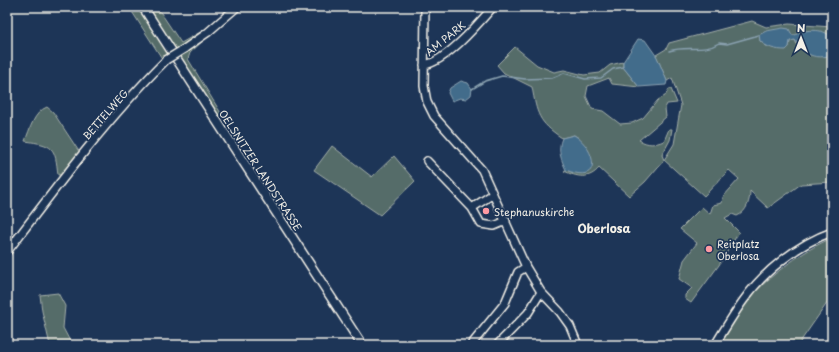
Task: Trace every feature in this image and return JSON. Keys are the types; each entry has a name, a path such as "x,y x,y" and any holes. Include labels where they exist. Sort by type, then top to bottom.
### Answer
{"main road":[{"name":"OELSNITZER LANDSTRASSE","path":"142,7 362,345"}],"street":[{"name":"BETTELWEG","path":"7,252 38,210 90,145 166,60 207,33 237,7"},
{"path":"425,7 424,86 427,102 434,116 482,170 526,267 540,292 560,312 570,326 578,345"},
{"name":"AM PARK","path":"424,65 430,64 439,58 468,35 493,7"},
{"path":"428,161 460,197 472,208 481,224 494,226 506,221"},
{"path":"472,208 493,194"},
{"path":"715,345 743,301 756,285 802,246 832,232"},
{"path":"471,345 505,303 518,272 526,267"},
{"path":"497,345 528,313 540,292"}],"green space":[{"path":"129,7 138,7 169,56 163,60"},
{"path":"147,7 157,7 181,43 204,30 206,31 176,51"},
{"path":"752,21 766,27 789,24 832,27 832,40 826,33 759,35 760,41 766,46 789,47 790,41 795,40 797,45 831,52 832,49 832,182 801,184 768,208 750,191 749,202 746,209 737,216 732,214 725,218 739,232 719,265 691,303 685,299 685,295 692,288 679,279 684,260 697,243 680,229 702,207 710,214 713,205 722,203 723,197 739,179 729,170 704,196 664,160 674,144 681,105 672,78 667,81 656,55 666,49 669,43"},
{"path":"209,35 190,53 188,59 222,115 219,116 179,54"},
{"path":"515,47 537,65 554,72 564,70 584,75 600,73 610,65 623,62 623,67 639,87 612,84 609,78 588,86 586,96 592,109 603,111 620,124 632,123 643,118 658,100 665,96 669,89 671,89 677,103 667,104 665,108 666,117 639,140 648,144 664,141 669,129 672,129 670,140 662,155 664,160 645,182 629,196 599,168 587,176 578,176 564,171 566,170 574,173 579,138 574,135 562,138 548,127 543,122 537,111 532,87 504,73 497,65"},
{"path":"47,107 53,112 80,153 65,174 58,175 56,158 51,149 42,144 25,141 36,117 43,109"},
{"path":"332,146 372,177 394,156 415,181 380,215 314,170"},
{"path":"832,238 832,296 798,345 719,345 740,310 758,289 794,259"},
{"path":"58,293 65,306 63,328 72,345 50,345 40,295"}],"water":[{"path":"783,28 789,29 792,35 809,30 827,34 832,40 830,56 813,56 805,52 795,40 790,41 789,47 786,50 772,48 760,41 759,35 766,31"},
{"path":"638,39 645,40 657,57 667,81 666,85 639,87 623,67 623,62"},
{"path":"461,81 468,83 472,89 471,95 466,99 460,98 452,101 448,93 450,88"},
{"path":"574,135 587,148 591,156 591,169 587,173 578,174 566,170 561,158 560,147 562,138"}],"waterway":[{"path":"669,51 675,49 707,48 719,43 727,44 759,35"},
{"path":"472,89 485,81 502,76 525,79 552,78 564,73 585,79 601,78 613,69 623,67"}],"place":[{"name":"Stephanuskirche","path":"486,211"},
{"name":"Reitplatz Oberlosa","path":"709,249"}],"district":[{"name":"Oberlosa","path":"604,228"}]}
